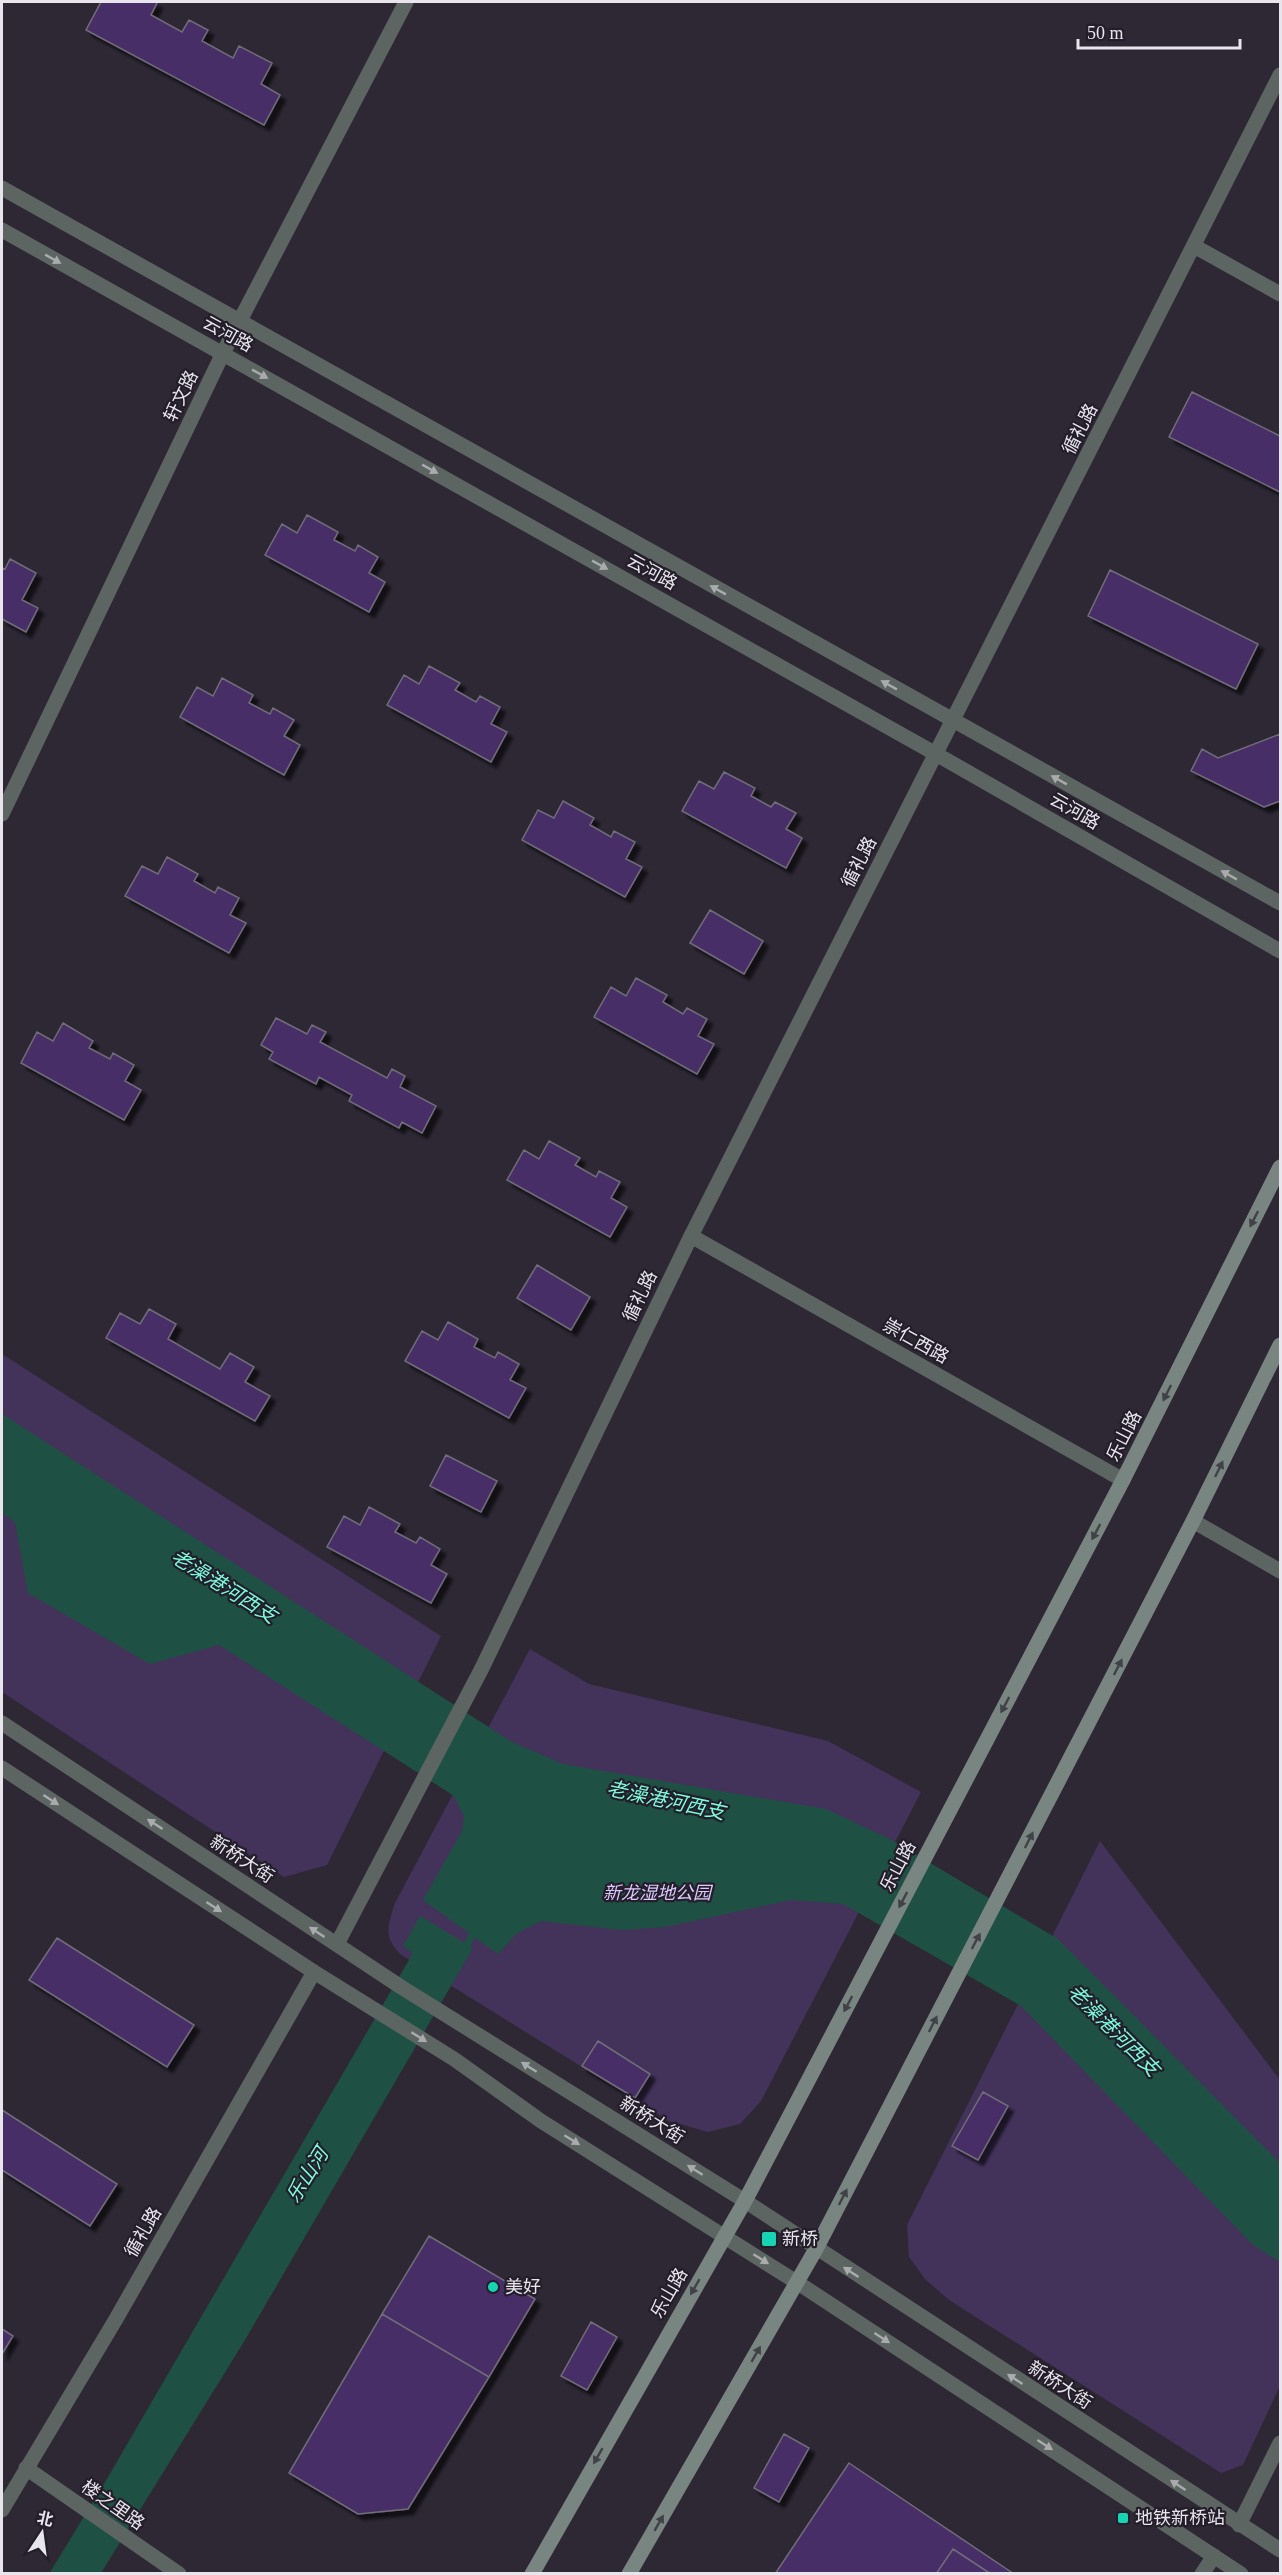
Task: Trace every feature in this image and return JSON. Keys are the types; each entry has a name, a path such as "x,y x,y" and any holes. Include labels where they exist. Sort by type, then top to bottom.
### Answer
{"main road":[{"name":"乐山路","path":"531,2574 745,2201 1123,1480 1281,1167"},
{"path":"630,2574 798,2283 1002,1893 1281,1345"}],"street":[{"name":"轩文路","path":"2,814 223,353 406,2"},
{"name":"循礼路","path":"337,1944 481,1670 691,1236 1281,75"},
{"name":"云河路","path":"2,188 1281,903"},
{"name":"云河路","path":"2,230 936,754 1281,951"},
{"path":"1194,246 1281,294"},
{"name":"崇仁西路","path":"691,1236 1123,1480"},
{"path":"1193,1521 1281,1571"},
{"name":"新桥大街","path":"2,1724 401,1987 745,2201 1239,2525 1281,2550"},
{"path":"2,1768 314,1972 454,2059 541,2121 798,2283 1240,2574"},
{"name":"循礼路","path":"2,2510 116,2319 314,1972"},
{"path":"1239,2525 1281,2443"},
{"name":"楼之里路","path":"26,2468 179,2574"},
{"path":"1202,2574 1214,2556"}],"green space":[{"path":"2,1354 441,1636 327,1865 284,1877 2,1692"},
{"name":"新龙湿地公园","path":"530,1649 589,1684 828,1741 921,1792 761,2101 740,2124 708,2132 669,2121 400,1954 391,1942 388,1931 394,1905"},
{"path":"1100,1841 1280,2080 1280,2386 1243,2465 1221,2473 949,2300 925,2279 909,2257 907,2225"}],"water":[{"name":"老澡港河西支","path":"2,1414 512,1742 563,1764 826,1809 890,1839 1058,1939 1280,2163 1280,2262 1253,2245 1021,2006 843,1904 791,1900 665,1927 622,1930 541,1921 517,1933 498,1954 423,1900 462,1831 464,1816 454,1796 219,1645 150,1664 28,1593 15,1522 2,1513"},
{"path":"420,1916 473,1948 245,2340 101,2573 49,2574 108,2477 413,1953 403,1946"}],"building":[{"path":"101,2 157,3 151,15 182,32 189,20 208,30 202,41 233,58 239,46 272,63 261,84 280,95 264,125 86,30"},
{"path":"1192,392 1280,436 1280,492 1169,437"},
{"path":"307,515 338,532 334,540 355,551 358,545 378,557 369,573 385,582 369,612 265,555 282,524 297,533"},
{"path":"10,559 36,573 22,600 38,608 26,632 2,619 2,568 5,569"},
{"path":"1110,570 1258,644 1236,689 1088,616"},
{"path":"429,666 460,683 455,690 476,702 480,696 500,707 491,724 507,732 491,762 387,705 404,675 419,684"},
{"path":"222,678 253,695 249,703 270,714 273,708 294,720 284,736 300,745 284,775 180,717 197,687 213,696"},
{"path":"1280,734 1280,801 1264,807 1191,771 1202,749 1218,758"},
{"path":"724,772 755,788 751,796 771,807 775,802 796,813 786,829 802,838 786,868 682,811 699,781 714,789"},
{"path":"563,801 594,818 590,825 611,837 614,831 635,842 626,859 642,867 625,897 522,840 538,810 554,818"},
{"path":"167,857 198,874 194,881 215,893 218,887 239,898 230,915 246,923 229,953 125,896 142,866 158,874"},
{"path":"710,910 763,941 744,974 690,943"},
{"path":"636,978 667,995 663,1002 683,1014 687,1008 707,1019 698,1036 714,1044 697,1074 594,1017 611,987 626,996"},
{"path":"276,1018 307,1034 312,1025 326,1032 320,1042 387,1078 392,1069 405,1076 400,1087 436,1106 422,1133 402,1122 399,1128 349,1101 352,1095 319,1077 316,1084 269,1059 273,1052 261,1045"},
{"path":"63,1023 93,1041 89,1048 110,1059 113,1053 134,1065 125,1081 141,1090 124,1120 21,1063 37,1032 53,1041"},
{"path":"549,1141 580,1158 575,1165 596,1177 599,1171 620,1182 611,1198 627,1207 610,1237 507,1180 524,1150 539,1159"},
{"path":"537,1265 590,1297 571,1330 517,1298"},
{"path":"149,1309 176,1324 168,1339 220,1369 230,1353 254,1367 245,1382 270,1396 255,1421 106,1338 120,1313 140,1324"},
{"path":"448,1322 478,1339 474,1347 495,1358 498,1352 519,1364 510,1380 526,1388 509,1418 405,1361 422,1331 438,1340"},
{"path":"446,1455 497,1481 481,1512 430,1486"},
{"path":"369,1507 400,1524 395,1532 416,1543 420,1537 440,1549 431,1565 447,1574 431,1603 327,1547 344,1516 360,1525"},
{"path":"57,1938 194,2025 167,2067 29,1980"},
{"path":"598,2041 650,2074 635,2098 582,2066"},
{"path":"983,2092 1008,2106 978,2160 952,2146"},
{"path":"2,2110 117,2184 90,2226 2,2170"},
{"path":"429,2236 535,2299 489,2377 382,2314"},
{"path":"382,2314 489,2377 408,2509 358,2514 289,2473"},
{"path":"591,2322 617,2337 587,2390 561,2376"},
{"path":"2,2329 13,2336 2,2354"},
{"path":"784,2434 809,2448 779,2502 754,2488"},
{"path":"849,2463 1014,2574 991,2574 953,2549 936,2574 775,2574"},
{"path":"953,2549 991,2574 936,2574"}],"waterway":[{"name":"乐山河","path":"462,1952 477,1929"}],"place":[{"name":"新桥","path":"769,2239"},
{"name":"美好","path":"493,2287"},
{"name":"地铁新桥站","path":"1123,2518"}]}
